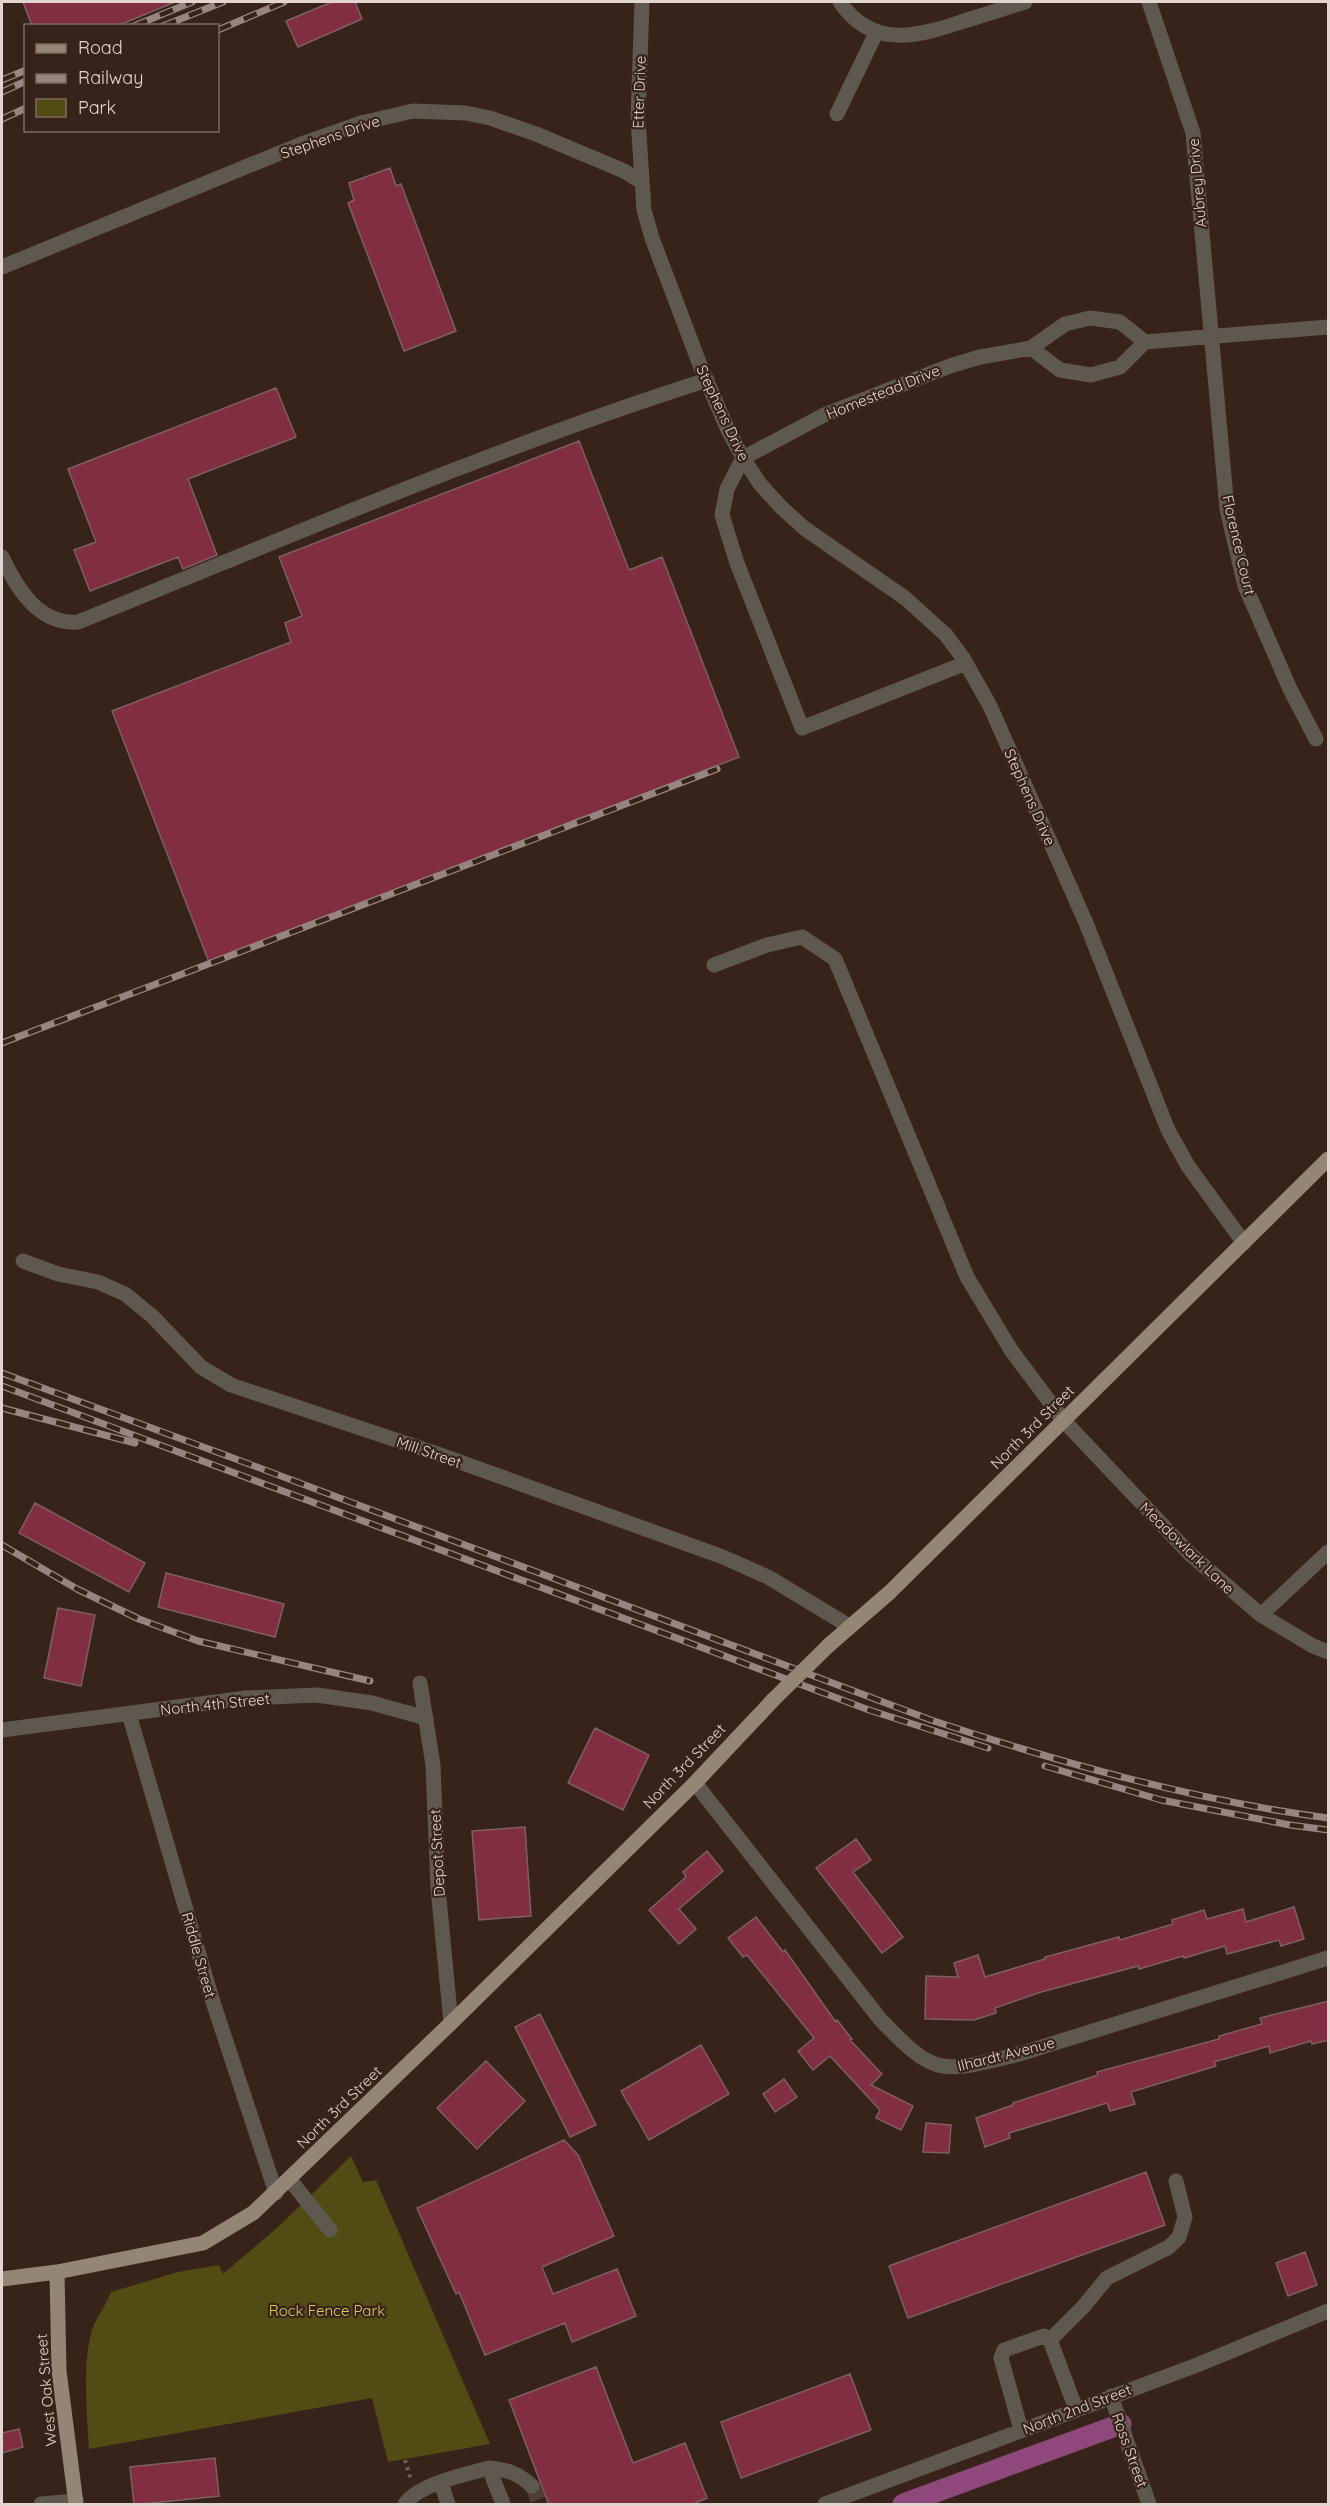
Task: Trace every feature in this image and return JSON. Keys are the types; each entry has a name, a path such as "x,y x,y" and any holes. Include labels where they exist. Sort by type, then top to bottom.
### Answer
{"main road":[{"name":"North 3rd Street","path":"2,2279 57,2272 202,2243 253,2213 290,2180 451,2023 695,1783 773,1700 849,1626 890,1592 1329,1159"},
{"name":"West Oak Street","path":"57,2272 60,2382 76,2503"}],"street":[{"name":"Etter Drive","path":"642,2 638,119 642,182"},
{"path":"840,2 849,14 876,33 904,37 932,32 1026,2"},
{"name":"Aubrey Drive","path":"1149,2 1193,133 1211,336"},
{"path":"837,114 876,33"},
{"name":"Stephens Drive","path":"2,267 304,143 360,123 413,111 465,113 490,118 536,134 624,171 642,182 644,210 652,238 706,380 742,458 760,484 781,507 804,528 905,598 946,635 966,663 990,706 1086,923 1168,1130 1188,1166 1244,1243"},
{"name":"Homestead Drive","path":"742,458 824,415 950,366 980,357 1031,348 1065,324 1090,318 1120,322 1145,342"},
{"path":"1031,348 1060,370 1091,375 1120,367 1145,342 1329,327"},
{"name":"Florence Court","path":"1211,336 1227,509 1245,586 1290,689 1316,739"},
{"path":"2,557 32,605 45,616 64,623 78,622 292,534 631,405 706,380"},
{"path":"742,458 727,489 722,515 737,563 802,728 966,663"},
{"name":"Meadowlark Lane","path":"714,964 767,945 802,936 835,959 967,1278 1011,1350 1064,1421 1190,1554 1261,1615 1313,1646 1329,1652"},
{"name":"Mill Street","path":"23,1261 58,1274 98,1282 125,1294 152,1316 201,1367 231,1385 435,1453 723,1557 768,1577 849,1626"},
{"path":"1261,1615 1329,1552"},
{"name":"Depot Street","path":"420,1683 433,1765 438,1888 451,2023"},
{"name":"North 4th Street","path":"2,1730 246,1698 317,1695 372,1703 426,1718"},
{"name":"Riddle Street","path":"129,1714 212,1999 276,2193"},
{"name":"Ilhardt Avenue","path":"695,1783 880,2019 912,2052 935,2065 964,2067 1016,2055 1329,1958"},
{"path":"290,2180 330,2230"},
{"path":"1050,2340 1083,2307 1107,2278 1169,2247 1179,2237 1185,2217 1176,2181"},
{"name":"North 2nd Street","path":"825,2505 1197,2365 1329,2311"},
{"path":"1021,2430 1001,2358 1004,2350 1044,2336 1050,2340 1076,2409"},
{"name":"Ross Street","path":"1111,2396 1149,2505"},
{"path":"489,2468 503,2505"},
{"path":"405,2505 409,2499 429,2487 489,2468 508,2470 521,2476 532,2486"},
{"path":"441,2483 448,2505"},
{"path":"41,2505 76,2503"}],"green space":[{"name":"Rock Fence Park","path":"351,2156 363,2182 376,2180 490,2444 388,2462 372,2398 89,2449 86,2389 89,2343 94,2325 111,2292 178,2272 219,2265 223,2274 278,2227"}],"building":[{"path":"23,2 175,2 122,24 31,24"},
{"path":"332,2 355,2 362,19 298,47 286,21"},
{"path":"390,168 396,186 401,184 456,331 404,351 348,203 354,200 349,183"},
{"path":"276,388 296,437 188,479 217,555 183,569 178,557 90,591 74,550 96,542 68,469"},
{"path":"579,441 629,570 662,557 739,757 209,962 112,711 291,642 285,623 302,616 279,557"},
{"path":"35,1503 145,1563 129,1592 19,1533"},
{"path":"166,1573 284,1604 275,1637 158,1607"},
{"path":"58,1608 95,1615 81,1686 44,1678"},
{"path":"595,1728 649,1755 623,1810 568,1783"},
{"path":"525,1827 531,1916 479,1920 472,1831"},
{"path":"856,1839 871,1860 853,1872 903,1937 882,1953 816,1868"},
{"path":"707,1851 723,1871 679,1909 696,1929 679,1944 649,1910 686,1877 683,1872"},
{"path":"1294,1907 1304,1939 1281,1946 1279,1940 1227,1954 1225,1946 1041,1992 995,2008 996,2013 974,2020 925,2019 926,1976 958,1977 954,1963 978,1955 985,1977 1045,1959 1045,1957 1119,1937 1120,1940 1173,1924 1172,1920 1204,1910 1207,1919 1243,1909 1246,1922"},
{"path":"756,1917 783,1952 785,1950 835,2021 837,2020 852,2039 850,2040 882,2074 871,2085 913,2106 901,2130 876,2118 880,2110 830,2056 813,2070 798,2051 814,2038 747,1955 743,1957 728,1938"},
{"path":"1329,2001 1329,2040 1312,2044 1311,2041 1270,2053 1269,2046 1214,2062 1216,2066 1131,2092 1135,2104 1110,2111 1107,2103 1009,2133 1010,2138 985,2147 976,2118 1013,2105 1013,2103 1098,2075 1097,2072 1219,2039 1219,2036 1262,2024 1260,2018"},
{"path":"540,2014 596,2125 570,2137 515,2027"},
{"path":"701,2045 729,2094 649,2140 621,2091"},
{"path":"486,2061 525,2101 477,2149 437,2108"},
{"path":"784,2079 797,2097 775,2112 763,2094"},
{"path":"926,2123 951,2125 949,2153 923,2152"},
{"path":"564,2140 578,2155 614,2236 542,2267 553,2294 617,2269 636,2316 572,2342 565,2323 485,2355 459,2292 456,2294 417,2208"},
{"path":"1146,2172 1165,2225 908,2318 889,2266"},
{"path":"1305,2252 1317,2285 1288,2296 1276,2263"},
{"path":"596,2367 633,2463 685,2443 707,2498 691,2505 549,2505 509,2400"},
{"path":"850,2374 871,2430 741,2478 721,2422"},
{"path":"19,2429 23,2447 2,2453 2,2433"},
{"path":"215,2458 219,2496 134,2505 130,2467"}],"waterway":[{"path":"903,2504 1121,2424"}],"tunnel":[{"path":"532,2486 540,2504"}],"railway":[{"path":"139,24 192,2"},
{"path":"168,24 223,2"},
{"path":"219,30 284,2"},
{"path":"2,80 24,71"},
{"path":"2,92 24,82"},
{"path":"2,119 24,109"},
{"path":"2,1043 717,769"},
{"path":"2,1373 931,1720 1029,1751 1128,1778 1227,1801 1328,1818"},
{"path":"2,1386 869,1710 988,1748"},
{"path":"2,1408 135,1443"},
{"path":"2,1545 77,1589 139,1619 198,1641 370,1681"},
{"path":"1045,1766 1161,1800 1328,1830"}]}
